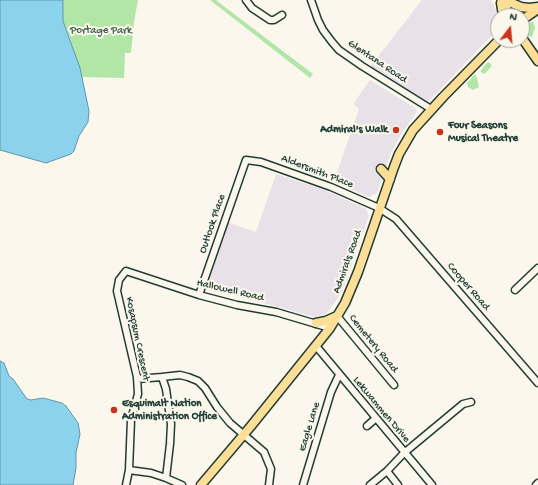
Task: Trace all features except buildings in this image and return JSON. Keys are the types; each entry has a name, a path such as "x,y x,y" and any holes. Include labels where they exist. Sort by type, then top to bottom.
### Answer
{"main road":[{"path":"503,0 521,8 538,8"},
{"name":"Admirals Road","path":"201,485 244,435 330,328 345,303 358,272 379,208 406,140 417,125 491,48"},
{"path":"529,48 538,60"},
{"path":"390,179 381,169 394,167"},
{"path":"316,323 326,321 337,316"}],"street":[{"path":"246,0 252,8 270,20 274,20 282,15"},
{"name":"Glentana Road","path":"311,0 323,30 339,50 431,110"},
{"name":"Aldersmith Place","path":"246,160 261,162 312,179 379,208"},
{"name":"Outlook Place","path":"199,295 246,160"},
{"name":"Cooper Road","path":"379,208 396,219 538,384"},
{"path":"515,290 538,268"},
{"name":"Hallowell Road","path":"126,271 199,295 237,305 262,309 330,328"},
{"name":"Kosapsum Crescent","path":"126,271 119,280 117,297 137,380 138,394 131,420 129,470 126,485"},
{"name":"Cemetery Road","path":"337,316 394,385"},
{"name":"Lekwammen Drive","path":"316,346 432,485"},
{"path":"137,380 180,375 198,381 205,388 230,424 264,452 271,469 269,485"},
{"name":"Eagle Lane","path":"303,485 331,392 340,375"},
{"path":"162,377 166,389 171,424 166,478"},
{"path":"370,485 387,471 404,453 463,404 471,402"},
{"path":"367,426 375,418"},
{"path":"129,470 152,473 182,485"},
{"path":"387,471 398,485"}],"shaded area":[{"path":"422,0 491,0 495,8 490,8 490,37 429,101 427,102 370,67"},
{"path":"370,80 415,108 417,112 402,133 391,153 377,193 368,197 334,181 359,109 353,104"},
{"path":"276,174 322,189 366,209 369,216 341,294 326,314 315,317 205,287 227,222 256,232"}],"green space":[{"name":"Portage Park","path":"63,0 138,0 131,53 125,53 124,78 82,77 63,21"},
{"path":"210,0 217,0 313,74 310,78"},
{"path":"533,21 535,27 532,37 530,36 530,23"},
{"path":"488,62 492,66 484,74 481,70"},
{"path":"475,74 479,87 473,90 468,87 467,83"}],"water":[{"path":"0,0 63,0 63,21 80,68 89,111 88,122 79,136 74,151 71,154 46,163 0,150"},
{"path":"0,361 4,363 9,376 13,379 27,399 31,400 43,398 62,403 66,406 78,423 80,434 76,453 76,468 73,485 0,485"}],"place":[{"name":"Admiral's Walk","path":"396,130"},
{"name":"Four Seasons Musical Theatre","path":"440,132"},
{"name":"Esquimalt Nation Administration Office","path":"114,410"}]}
